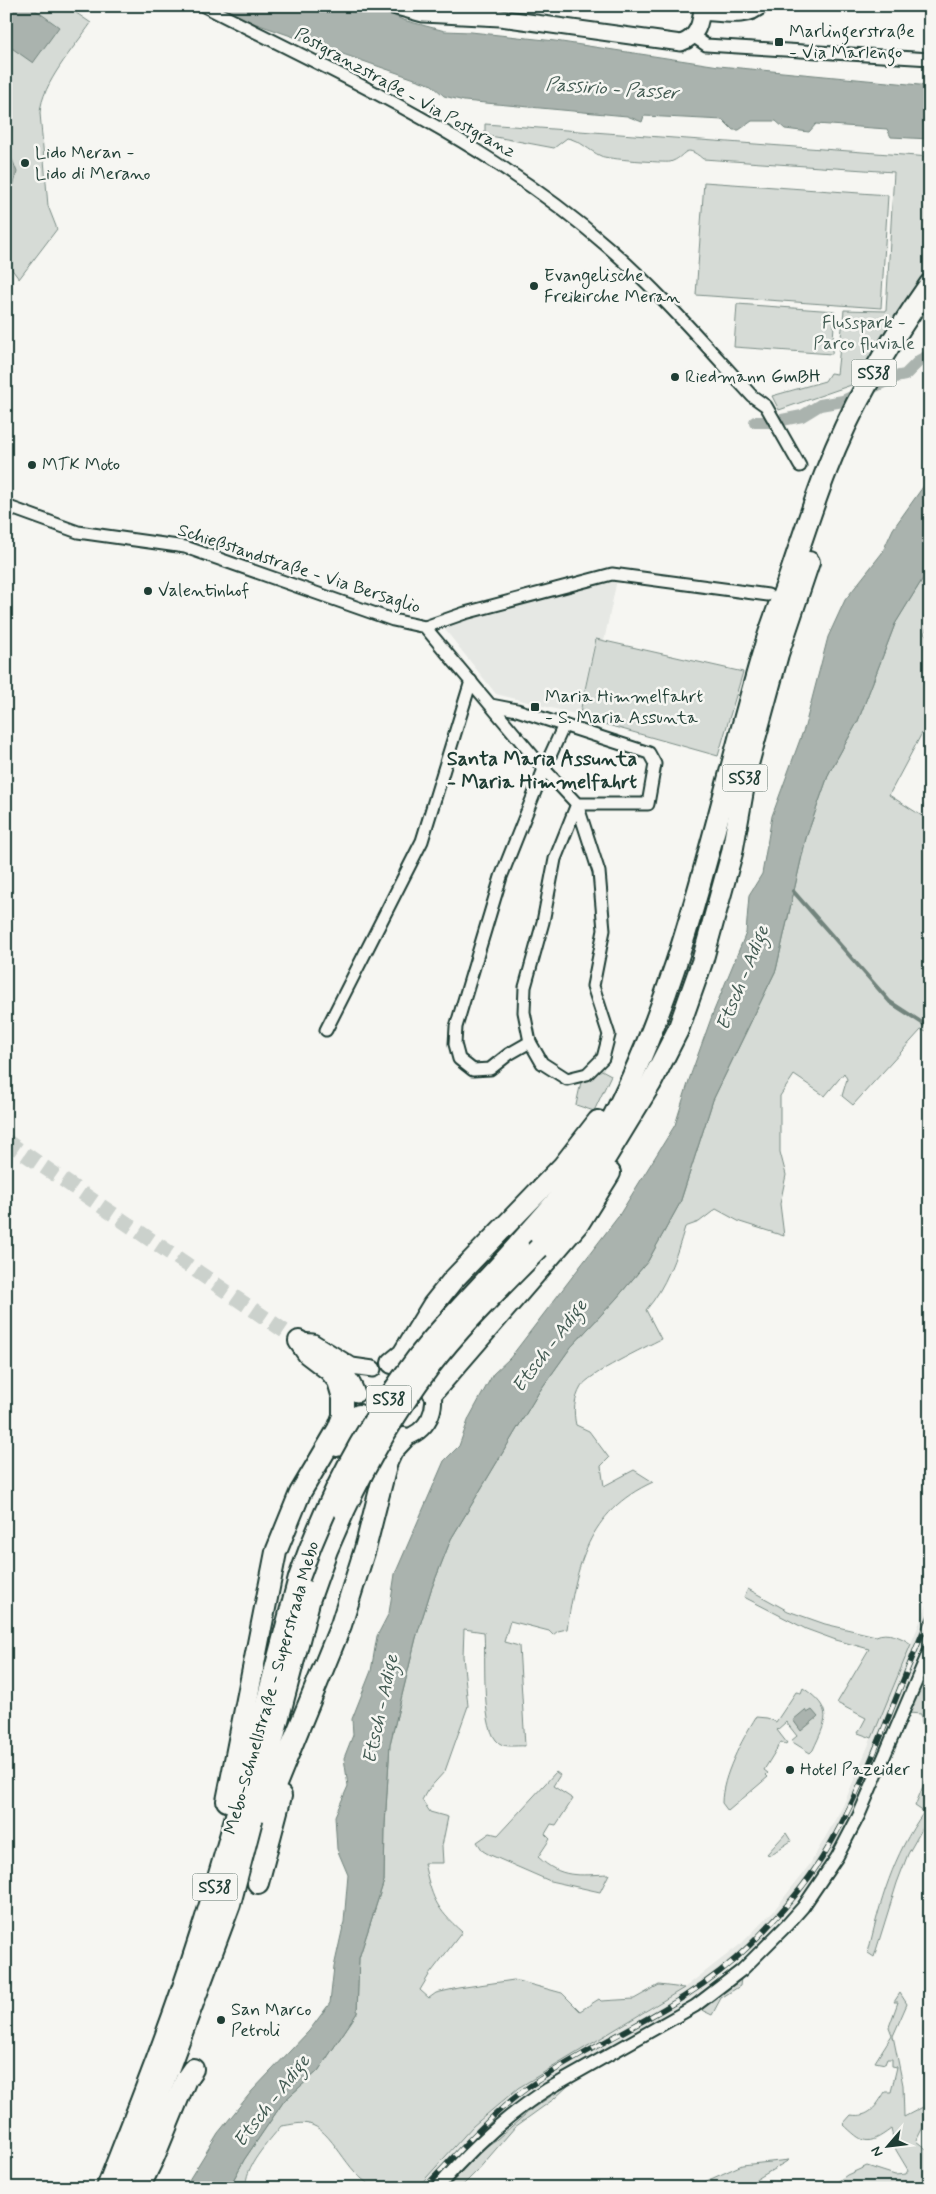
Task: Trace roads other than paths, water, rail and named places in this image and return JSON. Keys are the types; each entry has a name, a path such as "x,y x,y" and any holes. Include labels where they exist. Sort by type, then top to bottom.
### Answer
{"highway":[{"name":"SS38","path":"651,1083 678,1030 702,962 732,854 747,768 778,654 845,427 887,349 930,284"},
{"name":"SS38","path":"833,470 930,306"},
{"name":"Mebo-Schnellstraße - Superstrada Mebo","path":"107,2188 177,2007 201,1934 233,1826 299,1578 311,1542 337,1485 385,1403 417,1358 575,1178 602,1138 627,1088 652,1031 677,961 730,776 764,648 833,470"},
{"name":"Mebo-Schnellstraße - Superstrada Mebo","path":"124,2188 230,1904 310,1598 327,1550 344,1511 374,1450 430,1366 453,1338 539,1248 606,1157 651,1083"},
{"path":"433,1392 579,1223 621,1156 644,1112 651,1083"},
{"path":"392,1363 403,1354 433,1305 453,1280 563,1166 609,1104 627,1088"},
{"path":"201,1934 199,1908 223,1825 274,1559 300,1493 338,1429 342,1416 343,1398 338,1380 330,1370 308,1354 299,1341"},
{"path":"313,1471 350,1434 359,1415"},
{"path":"230,1904 242,1886 266,1809 334,1641 365,1549 387,1462 396,1438"},
{"path":"258,1883 286,1780 335,1656 334,1641"},
{"path":"139,2188 186,2079 193,2069"}],"street":[{"name":"Postgranzstraße - Via Postgranz","path":"204,6 348,78 480,152 533,187 609,247 672,309 752,396 766,406 800,466"},
{"path":"393,6 424,14 500,18 674,42 681,42 694,36 702,10 748,16 758,12 764,6"},
{"path":"694,36 706,45 930,59"},
{"name":"Schießstandstraße - Via Bersaglio","path":"6,506 78,532 185,547 392,620 425,627 544,769 577,804"},
{"path":"425,627 465,613 612,574 768,594"},
{"path":"326,1030 422,841 471,681"},
{"path":"491,705 517,710 649,753 655,764 648,804 577,804"},
{"path":"530,1042 509,1054 490,1069 473,1070 459,1058 454,1044 456,1027 501,876 544,769 564,725"},
{"path":"577,804 599,872 604,930 593,986 609,1035 603,1058 587,1074 566,1079 542,1062 530,1042 524,1012 525,987 542,922 555,860 577,804"},
{"path":"299,1341 313,1342 352,1366 373,1369 392,1363"},
{"path":"299,1341 345,1371 352,1381 357,1394 359,1415"},
{"path":"357,1394 364,1378 373,1369"},
{"path":"396,1438 416,1434 428,1422 433,1409 433,1392"},
{"path":"437,2188 489,2133 526,2103 695,2006 742,1970 787,1925 803,1907 837,1857 859,1815 930,1649"}],"water":[{"path":"6,6 30,6 59,27 33,63 6,44"},
{"name":"Passirio - Passer","path":"219,6 374,6 403,20 445,31 555,41 719,66 930,86 930,139 891,137 887,129 816,124 809,132 785,129 776,121 752,121 739,130 733,130 723,120 644,116 642,122 627,116 464,101 444,96 432,85 245,20"},
{"path":"6,158 12,159 17,172 13,187 6,191"},
{"name":"Etsch - Adige","path":"930,477 930,567 895,624 858,721 829,773 806,838 776,970 713,1100 680,1203 648,1261 616,1299 571,1347 539,1392 451,1539 431,1590 416,1638 390,1744 384,1881 359,1958 357,2013 318,2071 284,2101 244,2160 229,2188 184,2188 218,2133 252,2091 309,2031 330,2003 334,1967 344,1922 348,1875 337,1849 335,1816 348,1786 344,1758 353,1735 352,1719 371,1671 377,1636 389,1613 395,1574 444,1461 459,1446 469,1418 493,1374 510,1358 618,1217 675,1125 713,1013 746,933 749,895 762,874 772,816 805,726 828,637 845,600 882,553 893,529"},
{"path":"805,1710 807,1713 812,1710 818,1717 801,1731 793,1720"}],"waterway":[{"path":"782,420 802,416 820,405 843,401 895,377 905,375 920,360 930,355"},
{"path":"755,422 770,422"},
{"path":"793,891 890,1002 930,1028"}],"tunnel":[{"path":"6,1141 299,1341"}],"railway":[{"path":"424,2188 493,2116 523,2091 701,1986 726,1967 779,1915 822,1858 853,1800 930,1616"}],"place":[{"name":"Marlingerstraße - Via Marlengo","path":"779,42"},
{"name":"Lido Meran - Lido di Merano","path":"25,163"},
{"name":"Evangelische Freikirche Meran","path":"534,286"},
{"name":"Riedmann GmBH","path":"675,377"},
{"name":"MTK Moto","path":"32,465"},
{"name":"Valentinhof","path":"148,591"},
{"name":"Maria Himmelfahrt - S. Maria Assunta","path":"535,707"},
{"name":"Hotel Pazeider","path":"790,1770"},
{"name":"San Marco Petroli","path":"221,2020"}],"district":[{"name":"Santa Maria Assunta - Maria Himmelfahrt","path":"542,770"}],"park label":[{"name":"Flusspark - Parco fluviale","path":"864,333"}]}
